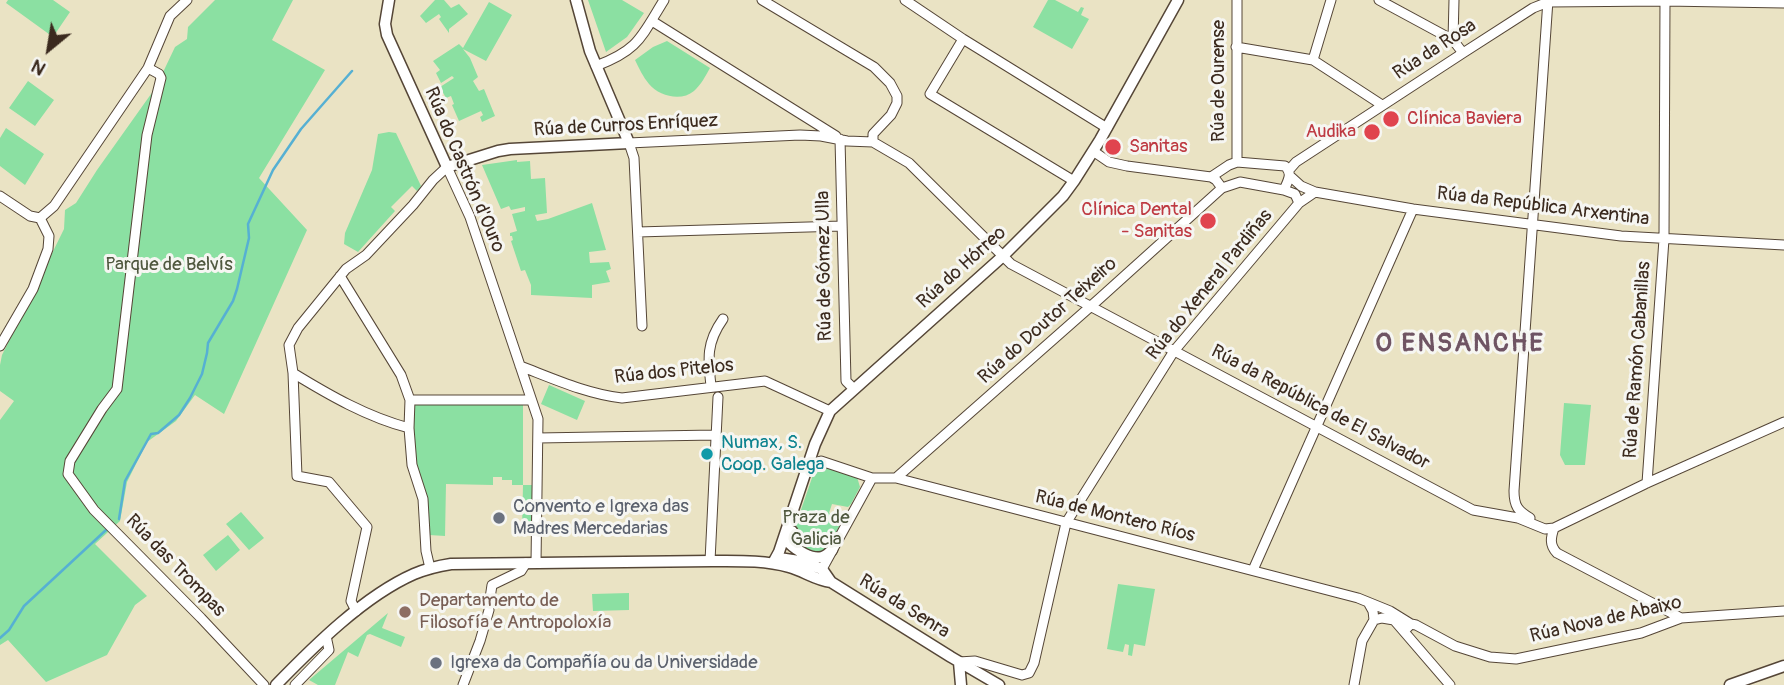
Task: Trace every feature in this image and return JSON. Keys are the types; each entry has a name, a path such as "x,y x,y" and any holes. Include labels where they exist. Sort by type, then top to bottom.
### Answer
{"street":[{"path":"40,218 54,206 148,68 170,16 187,0"},
{"name":"Rúa do Castrón d'Ouro","path":"389,0 385,24 387,35 470,217 538,419 531,563"},
{"path":"576,0 590,51 635,158 642,326"},
{"path":"596,66 626,52 639,40 664,0"},
{"path":"762,0 874,67 890,83 897,96 897,103 891,115 873,134 873,142"},
{"path":"905,0 1107,128"},
{"name":"Rúa do Hórreo","path":"782,561 815,444 830,411 1003,256 1063,196 1107,128 1178,0"},
{"name":"Rúa de Ourense","path":"1237,0 1237,162"},
{"path":"1313,60 1331,0"},
{"path":"1379,0 1453,40 1463,53"},
{"path":"1453,40 1454,0"},
{"name":"Rúa de Ramón Cabanillas","path":"1647,483 1664,239 1665,0"},
{"path":"1548,1 1515,506 1527,516 1553,528 1784,422"},
{"name":"Rúa da Rosa","path":"1290,173 1296,162 1533,8 1548,1 1784,3"},
{"path":"652,21 840,139"},
{"path":"963,39 930,94 1074,181"},
{"path":"1236,47 1313,60 1382,105"},
{"name":"Rúa das Trompas","path":"148,68 161,78 147,135 117,389 70,461 68,474 94,510 264,685"},
{"path":"810,135 815,130 815,122"},
{"name":"Rúa de Curros Enríquez","path":"447,167 510,149 810,135 873,142"},
{"name":"Rúa de Gómez Ulla","path":"840,139 846,381 854,389"},
{"name":"Rúa da República de El Salvador","path":"873,142 909,163 1012,264 1474,510 1518,518 1545,529 1553,528"},
{"path":"1093,151 1109,162 1127,166 1211,177 1222,188 1240,182 1284,190 1295,194 1299,203"},
{"path":"1211,177 1237,162 1285,166 1290,173 1284,190"},
{"path":"356,611 351,601 367,527 328,482 297,476 293,373 289,345 298,328 346,269 366,255 447,167"},
{"name":"Rúa da República Arxentina","path":"1290,173 1301,186 1315,192 1413,209 1621,236 1784,245"},
{"name":"Rúa do Doutor Teixeiro","path":"896,478 1222,188"},
{"name":"Rúa do Xeneral Pardiñas","path":"1029,673 1034,663 1066,523 1174,351 1299,203 1315,192"},
{"path":"0,196 30,216 40,218"},
{"path":"1253,570 1413,209"},
{"path":"0,346 33,289 48,249 49,236 40,218"},
{"path":"638,232 842,226"},
{"path":"340,276 401,375 410,400 412,465 423,499 426,551 430,568"},
{"path":"711,386 711,336 723,319"},
{"name":"Rúa dos Pitelos","path":"520,366 571,386 622,398 765,381 830,411"},
{"path":"293,373 387,422 409,428"},
{"path":"710,561 718,397"},
{"path":"410,400 531,400"},
{"path":"538,438 715,435"},
{"name":"Rúa de Montero Ríos","path":"807,469 821,461 872,478 896,478 1368,602 1390,611 1408,628 1450,685"},
{"path":"807,469 811,476 789,543 816,558 824,557 832,550"},
{"path":"782,561 813,571 822,569 872,478"},
{"path":"1553,528 1551,537 1554,551 1681,618"},
{"name":"Rúa da Senra","path":"782,561 821,581 831,582"},
{"path":"276,685 356,611 399,582 430,568 450,564 799,561 822,569"},
{"path":"463,685 480,642 492,585 531,563"},
{"name":"Rúa da Senra","path":"822,569 831,582 958,662 971,660 1022,675 1029,673"},
{"path":"1354,685 1362,641 1374,620 1368,602"},
{"name":"Rúa Nova de Abaixo","path":"1408,628 1422,628 1455,646 1504,660 1641,633 1681,618 1784,611"},
{"path":"1374,620 1389,618 1408,628"},
{"path":"295,685 329,650 326,636"},
{"path":"958,662 982,680 999,685"},
{"name":"Rúa da Senra","path":"958,662 964,683"},
{"path":"1730,685 1784,666"}],"green space":[{"path":"8,0 53,0 70,12 53,37 6,3"},
{"name":"Parque de Belvís","path":"215,0 293,0 272,40 325,70 259,178 307,230 224,414 195,395 176,421 147,442 127,482 120,521 95,544 147,596 135,605 107,655 46,682 8,640 0,645 0,420 14,401 0,391 2,355 64,229 65,210 76,203 156,87 175,47 187,39 188,27"},
{"path":"435,0 444,0 451,8 459,4 468,14 449,29 449,33 439,19 439,14 426,23 420,16"},
{"path":"588,0 622,0 644,13 627,37 606,52"},
{"path":"1048,0 1055,0 1078,12 1081,7 1084,8 1081,15 1089,19 1072,49 1033,27"},
{"path":"489,2 512,15 486,61 463,49 478,77 473,81 479,91 484,89 495,116 482,122 481,111 459,121 451,96 446,98 440,87 454,78 452,76 441,83 436,73 440,70 433,61 459,44 463,48"},
{"path":"667,41 710,68 699,86 689,94 677,97 658,92 647,81 635,60"},
{"path":"28,81 54,100 35,126 9,108"},
{"path":"6,128 44,154 25,185 0,166 0,138"},
{"path":"396,133 421,186 417,191 412,186 391,207 395,211 358,252 344,244 345,233 372,170 378,134"},
{"path":"530,161 531,179 545,178 547,213 535,215 537,221 592,203 606,250 589,252 590,263 609,262 611,269 606,271 610,282 592,285 592,298 531,295 531,285 525,270 521,271 510,236 510,233 517,231 512,214 525,211 525,207 511,210 509,206 501,209 482,165"},
{"path":"549,385 585,401 577,420 541,404"},
{"path":"1564,403 1591,405 1585,465 1565,465 1560,455"},
{"path":"523,404 523,485 512,485 512,480 502,480 502,477 493,477 493,485 446,484 445,536 429,535 413,459 412,405"},
{"name":"Praza de Galicia","path":"826,467 857,477 860,487 848,507 832,504 829,513 838,518 840,525 826,550 818,554 795,545 793,533 813,475 816,470"},
{"path":"523,485 532,485 532,535 529,535 528,530 522,530"},
{"path":"241,512 264,538 249,550 226,524"},
{"path":"228,535 240,550 216,571 203,555"},
{"path":"1118,584 1155,589 1145,646 1134,644 1132,656 1128,655 1129,645 1125,644 1123,652 1107,649"},
{"path":"629,593 629,610 593,611 592,594"},
{"path":"388,613 382,628 405,637 401,647 367,635 358,657 348,652 335,685 318,685 309,680"}],"waterway":[{"path":"119,519 125,481 151,434 158,433 179,415 202,374 208,343 233,301 237,289 249,238 248,224 273,170 301,129 352,71"},
{"path":"0,638 9,630 24,606 106,530"}],"place":[{"name":"Clínica Baviera","path":"1391,119"},
{"name":"Audika","path":"1372,132"},
{"name":"Sanitas","path":"1113,147"},
{"name":"Clínica Dental - Sanitas","path":"1208,221"},
{"name":"Numax, S. Coop. Galega","path":"707,454"},
{"name":"Convento e Igrexa das Madres Mercedarias","path":"499,518"},
{"name":"Departamento de Filosofía e Antropoloxía","path":"405,612"},
{"name":"Igrexa da Compañía ou da Universidade","path":"436,663"}],"district":[{"name":"O ENSANCHE","path":"1460,344"}]}
